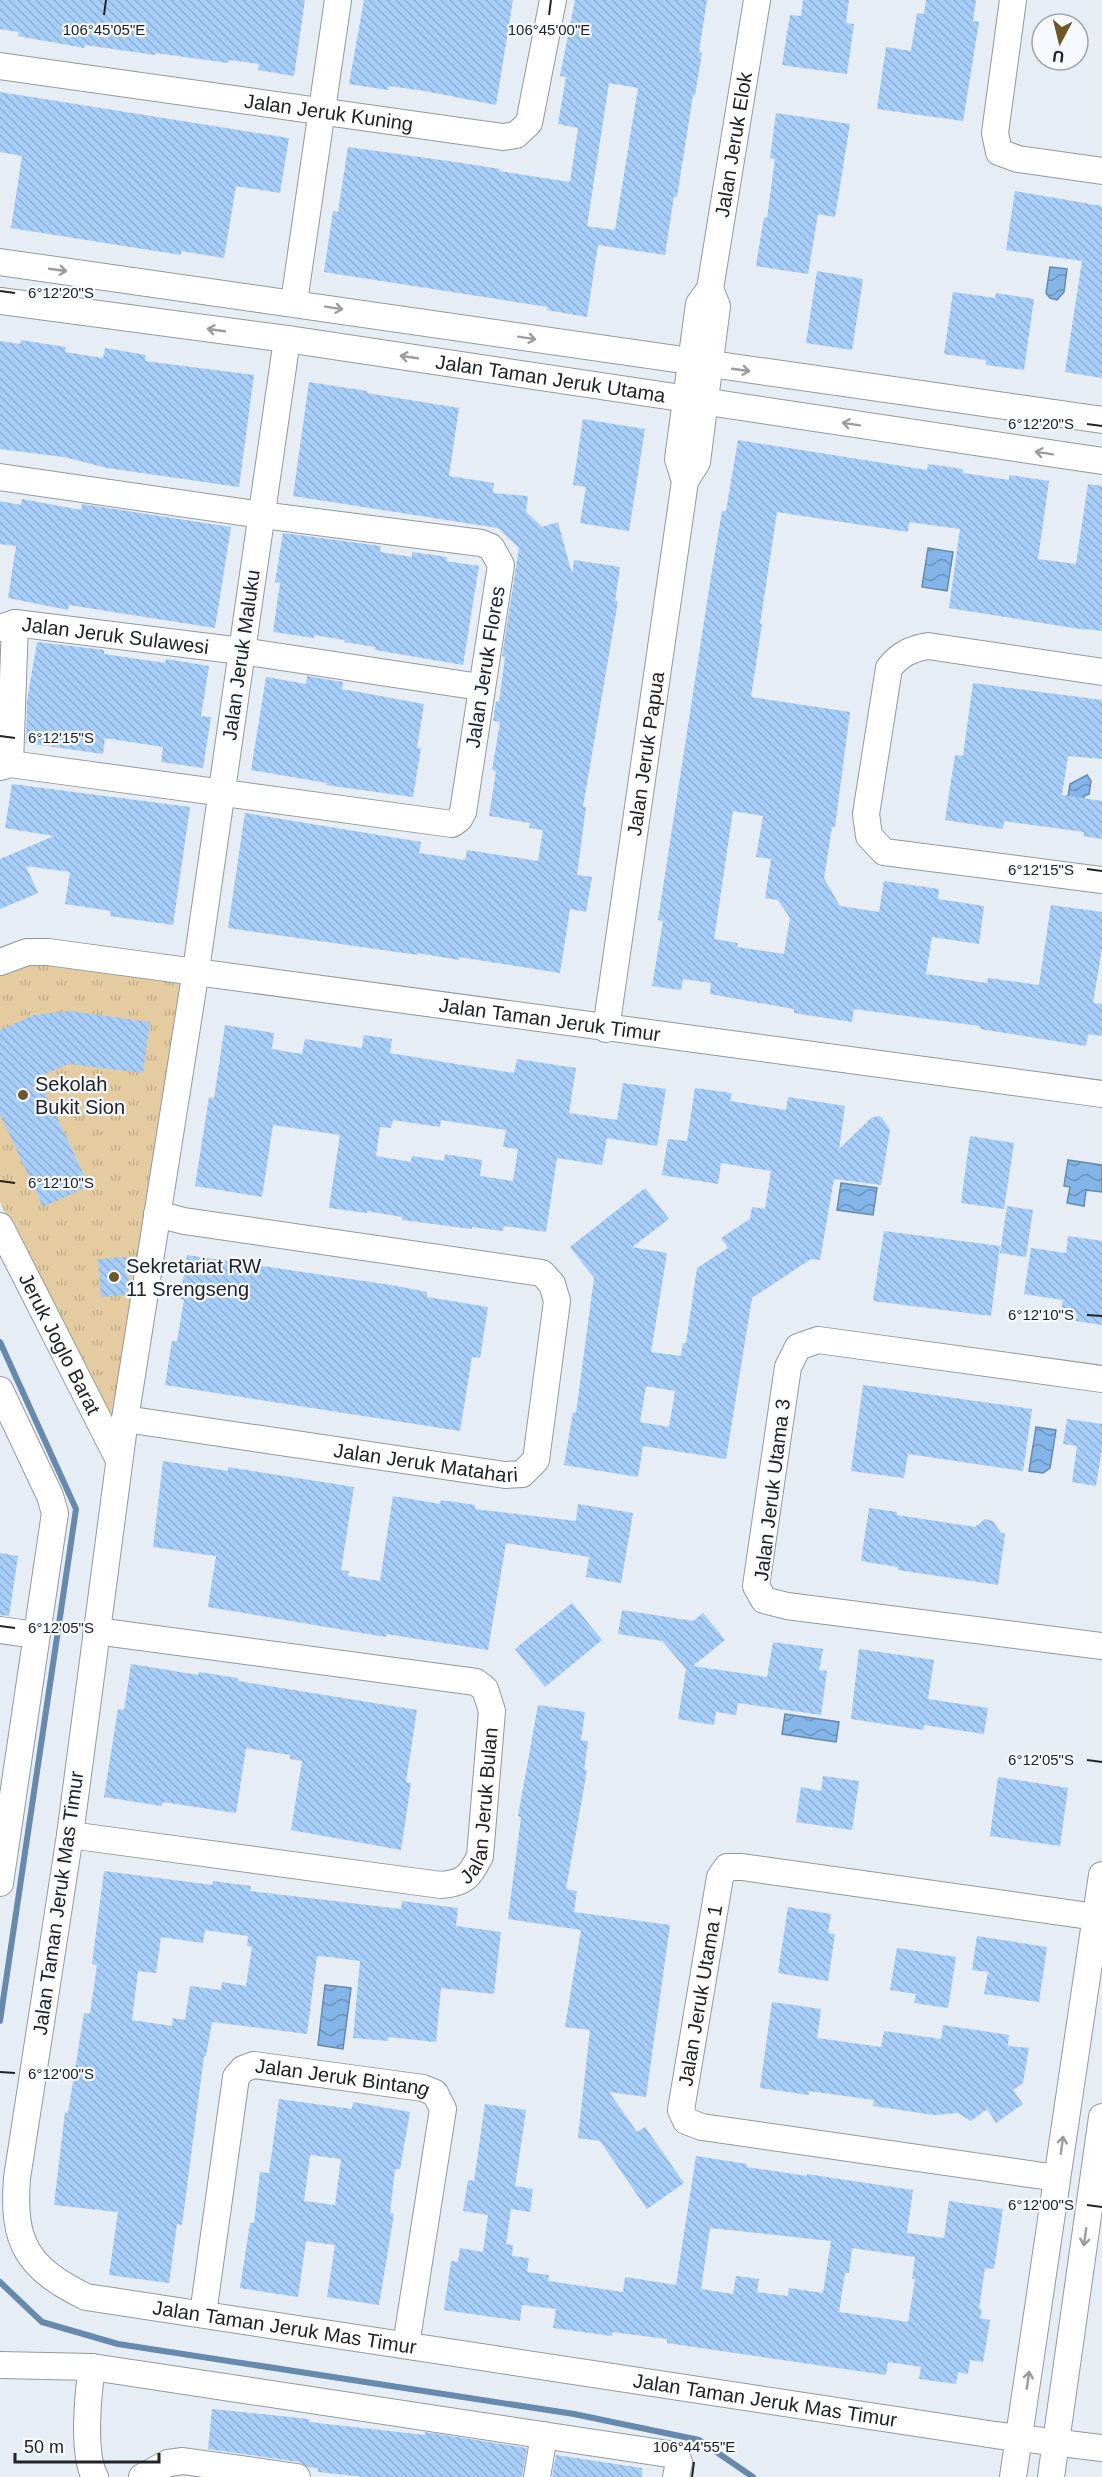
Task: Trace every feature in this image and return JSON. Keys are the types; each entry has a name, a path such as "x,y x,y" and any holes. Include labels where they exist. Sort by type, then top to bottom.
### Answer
{"street":[{"path":"294,302 338,0"},
{"name":"Jalan Jeruk Kuning","path":"0,66 502,137 516,135 529,123 553,0"},
{"name":"Jalan Jeruk Elok","path":"700,364 717,306 710,289 757,0"},
{"path":"1013,0 995,133 999,152 1018,159 1102,171"},
{"name":"Jalan Taman Jeruk Utama","path":"0,262 294,302 700,364 1102,420"},
{"name":"Jalan Taman Jeruk Utama","path":"0,301 287,339 692,407 1102,461"},
{"name":"Jalan Jeruk Maluku","path":"196,970 287,339"},
{"name":"Jalan Jeruk Papua","path":"606,1029 685,481 697,462 692,407 700,364"},
{"name":"Jalan Jeruk Flores","path":"0,477 262,515 481,543 491,547 501,565 480,687 463,812 452,824 444,825 221,793 5,766"},
{"path":"5,766 8,625"},
{"name":"Jalan Jeruk Sulawesi","path":"8,625 242,651 480,687"},
{"path":"1102,672 928,646 912,649 896,658 889,668 866,814 869,836 884,852 1102,880"},
{"name":"Jalan Taman Jeruk Timur","path":"0,962 27,952 48,952 196,970 606,1029 1102,1094"},
{"name":"Jalan Taman Jeruk Mas Timur","path":"196,970 125,1419 69,1834 17,2178 15,2207 23,2245 37,2264 62,2285 86,2296 1019,2438 1102,2448"},
{"name":"Jalan Jeruk Matahari","path":"125,1419 505,1475 522,1474 530,1469 536,1460 556,1301 552,1284 542,1273 184,1221 157,1214"},
{"name":"Jeruk Joglo Barat","path":"0,1226 119,1460"},
{"name":"Jalan Jeruk Utama 3","path":"1102,1379 818,1340 798,1347 788,1367 756,1586 764,1600 787,1606 1102,1646"},
{"path":"0,1390 50,1496 55,1513 0,1883"},
{"path":"0,1630 36,1635"},
{"name":"Jalan Jeruk Bulan","path":"69,1834 441,1885 460,1883 474,1870 480,1856 492,1711 484,1689 476,1682 96,1631"},
{"name":"Jalan Jeruk Utama 1","path":"1057,2178 702,2127 686,2121 681,2110 720,1876 727,1868 754,1869 1096,1917"},
{"path":"1013,2477 1102,1875"},
{"name":"Jalan Jeruk Bintang","path":"203,2314 236,2077 243,2069 254,2065 423,2088 435,2093 443,2109 406,2345"},
{"path":"1051,2477 1097,2183 1102,2117"},
{"path":"0,2365 92,2367 675,2455 679,2462 676,2477"},
{"path":"92,2367 87,2409 88,2462 94,2477"},
{"path":"537,2477 544,2435"},
{"path":"145,2476 168,2463 183,2461 297,2477"}],"green space":[{"path":"0,961 184,972 116,1452 0,1202"}],"water":[{"path":"1050,267 1067,269 1064,292 1057,300 1050,298 1046,293"},
{"path":"928,548 953,552 947,591 922,587"},
{"path":"1087,775 1091,781 1089,794 1084,796 1082,817 1065,816 1070,784"},
{"path":"1068,1160 1102,1165 1102,1192 1086,1190 1084,1206 1067,1203 1070,1187 1064,1186"},
{"path":"841,1183 877,1188 873,1215 837,1210"},
{"path":"1036,1427 1056,1430 1050,1468 1043,1473 1029,1471"},
{"path":"785,1714 839,1722 836,1742 782,1734"},
{"path":"325,1985 351,1988 343,2049 318,2045"}],"building":[{"path":"0,0 305,0 294,76 258,70 259,64 229,60 228,63 85,45 84,48 18,36 19,32 0,29"},
{"path":"364,0 513,0 496,105 425,91 389,86 388,90 349,84"},
{"path":"575,0 707,0 699,52 702,53 665,255 598,245 587,317 547,310 548,307 324,272 333,211 338,212 348,147 462,163 570,182 578,128 558,124 566,77 560,76","holes":["609,83 638,88 615,230 587,226"]},
{"path":"803,0 849,0 846,23 854,24 847,74 782,65 790,15 801,16"},
{"path":"926,0 976,0 973,21 979,22 963,121 877,109 886,47 911,51 917,13 924,14"},
{"path":"0,92 289,138 280,193 236,186 224,258 181,251 181,255 11,228 22,156 0,152"},
{"path":"776,113 850,124 835,217 818,214 808,274 756,266 764,217 767,218 775,159 770,158"},
{"path":"1015,191 1102,206 1102,378 1065,372 1082,261 1006,250"},
{"path":"817,271 863,279 852,350 806,343"},
{"path":"953,292 995,298 996,293 1034,299 1024,370 986,365 986,360 944,354"},
{"path":"21,340 66,347 65,352 103,358 105,348 146,355 145,361 254,375 239,487 107,468 64,457 0,449 0,341 20,344"},
{"path":"309,382 459,408 449,476 494,483 493,493 528,496 526,512 542,527 558,522 572,574 574,560 620,567 615,601 618,601 583,807 586,807 577,875 592,877 586,912 570,909 560,973 459,957 459,960 418,953 418,955 228,928 245,813 421,842 419,853 465,860 467,850 538,861 543,830 529,828 530,823 489,816 496,771 492,770 500,722 493,721 496,701 499,702 505,657 502,656 519,548 498,528 293,496"},
{"path":"583,419 645,429 629,531 580,523 586,487 573,485"},
{"path":"738,440 927,470 928,464 963,469 963,473 1009,480 1009,475 1049,481 1038,559 1076,564 1088,484 1102,486 1102,631 949,608 960,529 909,522 908,532 777,512 751,697 850,712 835,827 832,827 824,878 840,906 879,912 884,881 939,889 938,899 984,906 979,944 932,937 926,974 987,983 988,978 1039,985 1051,905 1102,912 1102,948 1093,1003 1102,1004 1102,1036 1088,1034 1086,1046 980,1029 980,1026 854,1009 852,1022 794,1013 794,1009 710,994 711,983 683,979 681,990 652,986 663,921 658,920 710,583 722,511 726,511","holes":["733,811 763,816 756,857 771,859 765,898 778,900 790,918 784,954 737,947 738,943 714,939"]},
{"path":"22,499 81,510 82,504 231,527 215,628 69,605 68,610 8,598 16,546 0,544 0,501 21,505"},
{"path":"283,533 381,546 380,552 412,557 412,552 447,557 446,561 479,566 463,665 375,650 375,647 344,642 345,640 273,632 280,583 275,582"},
{"path":"37,642 104,650 104,654 165,663 166,659 209,666 201,716 211,717 203,768 161,762 163,747 105,738 103,754 26,743 27,701"},
{"path":"307,676 343,682 342,689 424,704 417,748 421,748 413,797 326,785 327,783 251,770 266,677 306,684"},
{"path":"973,683 1102,700 1102,759 1068,756 1062,795 1102,801 1102,839 1083,836 1084,832 1004,821 1003,829 945,820 955,755 963,756"},
{"path":"12,784 190,807 173,925 110,916 111,911 65,904 70,872 26,866 38,893 0,909 0,859 54,836 5,828"},
{"name":"Sekolah Bukit Sion","path":"70,1011 150,1022 143,1073 69,1064 38,1077 89,1186 43,1207 0,1114 0,1030 34,1015"},
{"path":"225,1025 274,1033 272,1049 302,1054 305,1039 362,1048 364,1035 392,1039 390,1053 514,1073 517,1059 576,1068 569,1113 617,1120 623,1083 666,1089 657,1146 607,1138 602,1165 557,1158 546,1232 504,1226 503,1231 472,1227 472,1229 402,1220 402,1217 367,1211 367,1213 329,1208 340,1135 273,1125 262,1197 195,1186 209,1097 214,1098","holes":["393,1120 440,1127 441,1120 506,1130 503,1147 518,1149 513,1181 480,1176 482,1160 445,1154 444,1161 412,1156 411,1162 376,1156 380,1127 391,1128"]},
{"path":"695,1088 732,1093 730,1101 786,1110 788,1097 845,1106 839,1149 871,1118 879,1116 890,1130 881,1185 834,1179 820,1260 811,1259 752,1298 726,1459 643,1446 638,1477 564,1465 573,1412 576,1413 594,1278 570,1247 645,1188 669,1219 632,1247 667,1253 651,1352 681,1356 683,1343 686,1343 697,1268 728,1248 721,1238 750,1219 752,1207 765,1209 771,1171 721,1163 718,1184 662,1175 668,1139 687,1141","holes":["646,1386 675,1391 669,1427 640,1422"]},
{"path":"970,1136 1014,1143 1004,1209 961,1203"},
{"path":"1007,1206 1033,1210 1026,1257 1000,1253"},
{"path":"884,1231 1000,1246 991,1316 873,1301"},
{"path":"1068,1236 1102,1241 1102,1325 1076,1321 1077,1314 1061,1312 1063,1300 1024,1294 1031,1248 1066,1253"},
{"path":"187,1255 391,1285 427,1292 427,1297 488,1307 480,1358 472,1357 460,1431 165,1385 172,1341 177,1341 184,1300 180,1299"},
{"name":"Sekretariat RW 11 Srengseng","path":"128,1257 129,1295 101,1297 98,1259"},
{"path":"863,1385 1032,1409 1023,1471 908,1454 904,1478 851,1471"},
{"path":"1067,1419 1102,1424 1102,1449 1096,1486 1072,1482 1077,1446 1063,1444"},
{"path":"163,1461 228,1471 228,1467 354,1487 341,1570 349,1571 348,1576 380,1581 393,1496 440,1504 441,1500 475,1505 475,1509 576,1521 578,1504 633,1513 621,1583 586,1577 589,1557 506,1543 488,1650 386,1634 386,1637 208,1607 216,1556 153,1547"},
{"path":"869,1508 897,1512 897,1515 975,1527 985,1519 993,1521 1001,1533 1005,1534 998,1585 898,1570 898,1567 861,1561"},
{"path":"0,1553 18,1556 9,1616 0,1615"},
{"path":"572,1603 602,1640 545,1687 515,1649"},
{"path":"622,1610 693,1621 703,1613 725,1640 693,1666 767,1677 773,1642 823,1649 819,1670 827,1671 821,1715 738,1703 736,1715 716,1712 714,1725 678,1719 686,1669 662,1641 618,1634"},
{"path":"859,1649 934,1660 928,1699 988,1708 984,1734 924,1725 923,1730 851,1719"},
{"path":"131,1664 198,1675 199,1672 238,1678 238,1681 417,1710 406,1782 411,1783 401,1850 291,1830 302,1761 290,1759 290,1755 246,1748 236,1813 163,1802 162,1806 104,1797 118,1709 124,1710"},
{"path":"538,1705 585,1712 581,1740 588,1741 584,1770 587,1770 566,1889 577,1891 574,1912 670,1925 646,2097 609,2092 637,2132 645,2127 684,2183 647,2209 600,2141 578,2138 590,2030 565,2027 581,1930 508,1919 521,1817 518,1816"},
{"path":"823,1776 859,1781 852,1830 796,1822 801,1787 821,1791"},
{"path":"998,1777 1068,1788 1060,1846 990,1836"},
{"path":"104,1871 212,1885 213,1881 251,1886 250,1891 401,1909 402,1901 458,1908 456,1926 501,1932 494,1994 441,1988 436,2042 388,2037 388,2041 353,2038 360,1961 330,1957 317,1956 307,2034 212,2022 206,2056 204,2056 182,2225 177,2224 169,2283 109,2275 118,2212 54,2205 65,2112 68,2113 84,2013 90,2014 97,1965 92,1964","holes":["205,1930 248,1936 247,1946 252,1947 246,1986 222,1982 221,1990 190,1986 185,2020 173,2018 172,2026 132,2020 138,1971 156,1973 161,1937 203,1943"]},
{"path":"788,1907 831,1914 828,1933 835,1934 828,1981 778,1973"},
{"path":"977,1936 1047,1947 1039,2002 984,1994 988,1972 972,1970"},
{"path":"897,1948 956,1957 948,2008 914,2003 916,1994 890,1990"},
{"path":"772,2002 821,2009 817,2038 881,2047 884,2031 941,2039 943,2025 1009,2035 1008,2046 1029,2048 1023,2083 1013,2090 1023,2104 996,2123 987,2109 971,2121 958,2113 934,2115 873,2106 874,2100 809,2091 809,2095 760,2088"},
{"path":"279,2099 352,2109 353,2102 410,2112 400,2169 395,2169 390,2213 394,2214 379,2305 327,2297 335,2245 306,2241 298,2297 240,2288 250,2223 254,2223 260,2172 269,2173","holes":["310,2155 341,2159 335,2205 304,2201"]},
{"path":"485,2104 526,2110 515,2186 533,2189 530,2212 511,2209 506,2244 513,2245 512,2256 529,2258 527,2272 549,2275 548,2281 623,2292 625,2277 676,2285 696,2156 747,2164 746,2167 913,2190 907,2233 944,2238 949,2201 1003,2209 994,2269 985,2268 979,2309 982,2309 980,2318 990,2320 983,2362 970,2360 968,2374 958,2372 956,2384 919,2379 921,2367 888,2362 886,2375 667,2343 667,2339 612,2332 612,2336 553,2328 556,2309 522,2305 520,2321 444,2310 451,2261 458,2262 460,2248 483,2252 488,2215 463,2211 468,2180 474,2181","holes":["710,2228 831,2241 823,2293 789,2288 788,2296 757,2292 759,2279 736,2276 733,2294 701,2289","852,2248 915,2257 912,2279 915,2279 908,2322 839,2312 845,2273 849,2273"]},
{"path":"212,2409 309,2419 309,2422 425,2435 425,2432 527,2448 522,2477 365,2477 318,2472 318,2468 308,2467 299,2462 208,2449"},
{"path":"556,2455 642,2468 642,2477 552,2477"}],"waterway":[{"path":"0,1342 76,1509 0,2021"},
{"path":"0,2282 42,2322 118,2344 574,2414 699,2440 753,2477"}],"place":[{"name":"Sekolah Bukit Sion","path":"23,1095"},
{"name":"Sekretariat RW 11 Srengseng","path":"114,1277"}]}
